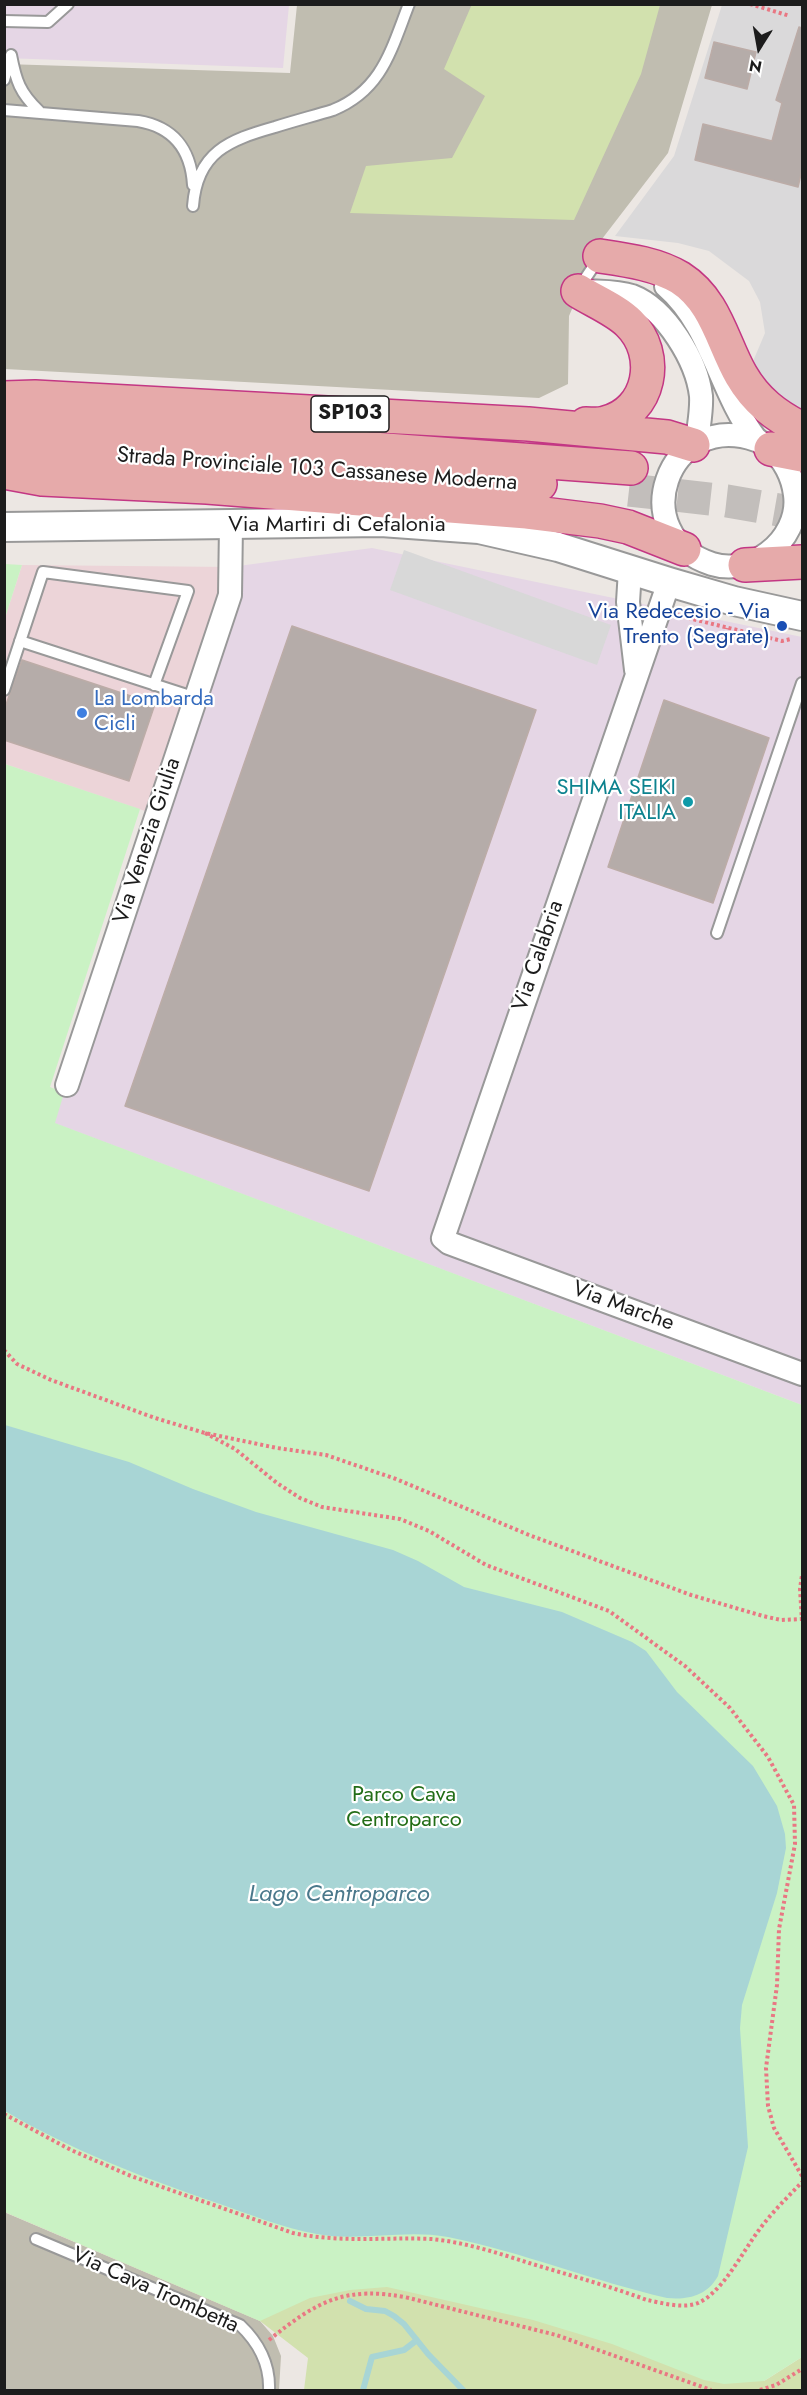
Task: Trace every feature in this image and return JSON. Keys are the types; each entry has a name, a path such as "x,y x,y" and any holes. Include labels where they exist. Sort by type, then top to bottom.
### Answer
{"highway":[{"path":"600,256 669,272 693,288 716,320 741,374 758,398 769,410 802,429"},
{"name":"SP103","path":"528,424 604,424 631,408 644,389 649,366 641,338 629,322 578,291"},
{"name":"SP103","path":"4,398 35,397 528,424 667,437 695,444"},
{"name":"Strada Provinciale 103 Cassanese Moderna","path":"4,422 630,479 4,450"},
{"path":"4,472 42,479 207,487 527,512 600,521 628,527 684,549"},
{"path":"745,565 802,562"}],"street":[{"path":"600,256 651,276 667,286 682,300 698,323 734,400 777,448 792,479 796,497 794,515 787,532 776,547 762,558 745,565 715,565 699,559 684,549 668,525 663,508 664,491 674,464 695,444 711,437 728,434 777,448"},
{"path":"578,291 629,295 647,304 662,318 680,343 697,378 701,403 695,444"},
{"name":"Via Martiri di Cefalonia","path":"4,527 381,522 479,529 550,544 734,601 797,627"},
{"name":"Via Venezia Giulia","path":"67,1085 230,595 231,525"},
{"name":"Via Calabria","path":"630,570 628,602 636,673"},
{"name":"Via Calabria","path":"444,1240 443,1236 669,582"},
{"name":"Via Marche","path":"444,1240 802,1374"}],"lane":[{"path":"4,21 48,22 68,4"},
{"path":"4,110 39,111 138,121 160,128 178,141 187,154 190,161 193,201 204,166 214,152 245,136 346,105 366,90 384,65 409,4"},
{"path":"4,80 11,55 16,80 25,97 39,111"},
{"path":"578,291 600,256"},
{"path":"4,690 43,572 188,591 154,685"},
{"path":"20,640 196,698"},
{"path":"717,933 802,683"},
{"name":"Via Cava Trombetta","path":"36,2239 240,2325 259,2347 266,2365 269,2391"}],"path":[{"path":"750,4 790,16"},
{"path":"659,609 782,641 797,627"},
{"path":"724,641 727,628"},
{"path":"4,1350 16,1364 51,1380 155,1418 206,1433 277,1448 326,1455 396,1479 529,1535 691,1595 763,1616 781,1620 802,1620 800,1589 802,1575"},
{"path":"206,1433 235,1449 277,1483 300,1498 322,1507 400,1519 429,1531 486,1565 609,1611 685,1666 736,1716 768,1757 794,1805 795,1844 779,1929 777,1985 766,2068 768,2106 774,2128 802,2176"},
{"path":"4,2114 70,2150 131,2176 293,2233 346,2240 432,2240 459,2244 506,2255 670,2305 696,2304 711,2294 731,2271 774,2211 802,2182"},
{"path":"259,2347 301,2314 321,2304 353,2295 387,2294 556,2335 711,2391"},
{"path":"760,2391 786,2380 802,2369"}],"shaded area":[{"path":"5,5 289,5 283,68 5,58"},
{"path":"297,5 712,5 668,153 602,239 569,316 568,384 539,398 5,369 5,64 290,73"},
{"path":"722,5 802,5 802,418 773,401 751,366 765,333 760,302 749,281 709,251 678,243 615,236 674,156"},
{"path":"372,548 802,637 802,1405 54,1123 231,567"},
{"path":"404,550 611,625 597,665 390,590"},
{"path":"22,565 231,567 157,815 5,764 5,618"},
{"path":"4,2212 260,2321 273,2336 281,2356 279,2390 5,2390"}],"green space":[{"path":"472,4 660,5 641,74 574,220 350,213 366,166 452,158 485,96 444,69"},
{"path":"4,564 22,565 5,618"},
{"name":"Parco Cava Centroparco","path":"5,764 140,809 50,1087 64,1093 55,1123 802,1405 802,2357 764,2381 724,2384 704,2380 612,2344 533,2320 387,2287 350,2290 310,2298 260,2321 5,2212"},
{"path":"4,2124 764,2381 802,2357 802,2390 304,2390 308,2358 260,2321 5,2212"}],"water":[{"name":"Lago Centroparco","path":"5,1425 129,1462 256,1512 393,1550 464,1587 562,1612 632,1642 646,1651 677,1692 753,1766 777,1806 785,1834 786,1848 777,1893 742,2005 740,2028 748,2147 718,2276 708,2288 689,2297 667,2298 503,2250 448,2237 415,2234 349,2237 304,2231 266,2220 135,2173 82,2151 5,2111"}],"building":[{"path":"799,27 802,28 802,170 798,187 695,160 703,124 772,141 782,103 776,100"},
{"path":"714,42 756,52 747,89 705,78"},
{"path":"292,626 536,710 369,1191 125,1106"},
{"path":"22,660 155,704 129,781 4,740 4,710"},
{"name":"SHIMA SEIKI ITALIA","path":"664,700 769,738 713,903 608,867"}],"waterway":[{"path":"350,2301 366,2309 385,2311 394,2316 404,2324 428,2354 463,2390"},
{"path":"363,2390 372,2357 404,2350 417,2340"}],"tunnel":[{"path":"629,490 727,501 802,514"}],"place":[{"name":"Via Redecesio - Via Trento (Segrate)","path":"782,626"},
{"name":"La Lombarda Cicli","path":"82,713"},
{"name":"SHIMA SEIKI ITALIA","path":"688,802"}]}
